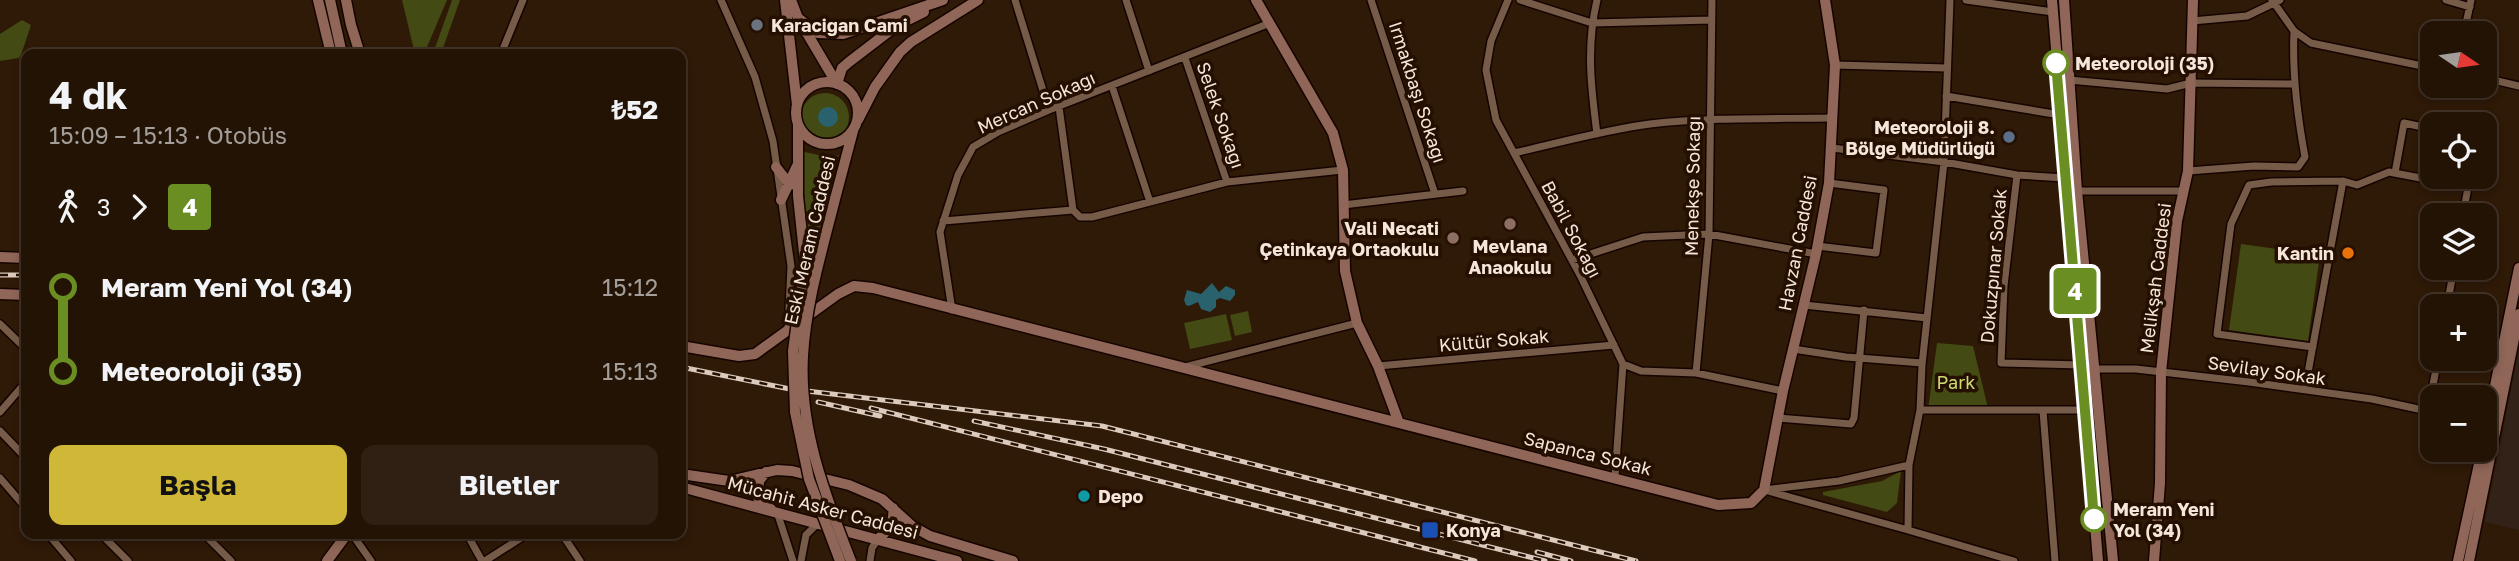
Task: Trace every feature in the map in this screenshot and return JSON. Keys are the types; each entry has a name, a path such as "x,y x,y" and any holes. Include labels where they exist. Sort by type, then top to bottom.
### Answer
{"main road":[{"path":"317,0 330,49"},
{"path":"330,0 341,49"},
{"path":"346,0 358,49"},
{"path":"785,0 798,125 810,139 821,144 839,142 855,127 858,111 854,99 847,90 837,84 813,86 803,94 797,105"},
{"path":"791,0 798,18 837,84"},
{"path":"837,84 842,68 884,34 945,0"},
{"path":"798,18 818,33 843,34 945,0"},
{"name":"Eski Meram Caddesi","path":"852,561 815,461 808,428 803,388 803,357 810,303 855,127 876,87 900,52 911,42 978,0"},
{"path":"1256,0 1333,133 1343,170 1345,271 1357,323 1378,366 1399,423"},
{"name":"Havzan Caddesi","path":"1764,489 1829,183 1835,65 1825,0"},
{"path":"2064,0 2077,191 2113,561"},
{"name":"Melikşah Caddesi","path":"2155,561 2160,483 2161,372 2177,221 2188,171 2193,0"},
{"path":"2053,6 2098,561"},
{"name":"Eski Meram Caddesi","path":"798,125 798,196 805,262 793,351 794,405 805,463 840,561"},
{"path":"781,200 798,164"},
{"path":"776,167 798,196"},
{"path":"0,257 21,258"},
{"path":"2494,385 2519,268"},
{"name":"Sapanca Sokak","path":"788,331 838,294 854,286 873,288 1718,505 1751,503 1764,489"},
{"path":"0,294 21,295"},
{"path":"2469,561 2519,314"},
{"path":"686,347 747,356 764,350 788,331"},
{"path":"2458,561 2479,462"},
{"name":"Mücahit Asker Caddesi","path":"686,475 729,481 766,472 792,471 849,485 882,499 912,526 930,536 1013,561"},
{"path":"766,472 759,481 758,498 776,512"},
{"name":"Mücahit Asker Caddesi","path":"686,490 957,561"},
{"path":"878,539 891,526 893,508"},
{"path":"327,561 342,539"}],"street":[{"path":"503,49 523,0"},
{"path":"721,0 755,77 772,141 792,267 788,331"},
{"path":"1015,0 1049,110"},
{"path":"1126,0 1149,71"},
{"name":"Irmakbaşı Sokağı","path":"1371,0 1435,194"},
{"name":"Babil Sokağı","path":"1508,0 1490,41 1486,70 1496,120 1572,260 1623,364 1615,477"},
{"path":"1520,0 1592,23 1712,20"},
{"path":"1597,0 1592,23 1589,75 1597,134"},
{"name":"Menekşe Sokağı","path":"1696,373 1709,234 1712,0"},
{"path":"1908,530 1909,465 1920,410 1922,363 1944,162 1950,0"},
{"path":"1966,0 2053,6"},
{"path":"2446,0 2470,3 2466,21"},
{"path":"2192,21 2247,16 2276,1 2294,30 2311,43 2420,66"},
{"name":"Mercan Sokağı","path":"952,310 940,232 958,175 974,148 998,132 1049,110 1270,23"},
{"path":"2188,171 2254,166 2298,167 2305,157 2295,107 2294,30"},
{"name":"Selek Sokağı","path":"1185,58 1227,182"},
{"path":"1835,65 1947,68"},
{"path":"2068,80 2115,82 2167,89 2191,83 2294,84"},
{"path":"2497,81 2519,86"},
{"path":"1112,86 1150,201"},
{"path":"1946,96 2060,115"},
{"path":"1059,107 1073,210 1080,217 1092,217 1227,182 1343,170"},
{"path":"1514,153 1651,124 1833,118"},
{"path":"2395,173 2404,123 2420,126"},
{"path":"1832,148 1944,162 2017,175 2065,178"},
{"path":"2313,347 2217,334 2231,224 2249,185 2343,181 2357,185 2389,172 2420,178"},
{"name":"Dokuzpınar Sokak","path":"2017,175 2004,286 2001,363 2082,365"},
{"path":"2305,390 2343,181"},
{"path":"1572,260 1643,237 1709,234 1816,250 1876,253 1884,190 1829,183"},
{"path":"1343,205 1463,191"},
{"path":"2077,191 2183,191"},
{"path":"943,221 1073,210"},
{"path":"1804,305 1927,318"},
{"path":"1778,418 1851,424 1861,358 1864,310"},
{"path":"1181,368 1357,323"},
{"path":"0,324 21,344"},
{"name":"Kültür Sokak","path":"1378,366 1614,345"},
{"path":"1793,349 1922,363"},
{"path":"1623,364 1641,371 1696,373 1783,391"},
{"name":"Sevilay Sokak","path":"2095,369 2161,372 2372,399 2420,409"},
{"path":"0,412 21,388"},
{"path":"1920,410 2085,410"},
{"path":"2043,411 2055,561"},
{"path":"0,431 21,453"},
{"path":"1764,489 1839,481 1909,465"},
{"path":"0,478 21,502"},
{"path":"1764,489 2014,561"},
{"path":"776,512 793,561"},
{"path":"801,561 806,535 818,523"},
{"path":"52,539 71,561"},
{"path":"106,539 128,561"},
{"path":"209,539 231,561"},
{"path":"349,539 371,561"},
{"path":"470,539 483,561 519,539"},
{"path":"565,539 580,561"},
{"path":"870,561 872,548 878,539"}],"shaded area":[{"path":"2519,349 2519,530 2485,522"}],"green space":[{"path":"402,0 447,0 426,49 414,49"},
{"path":"452,0 460,0 443,49 435,48"},
{"path":"22,20 31,25 19,58 0,61 0,34"},
{"path":"825,93 842,100 849,117 842,134 825,141 808,134 801,117 808,100"},
{"path":"800,151 828,157 839,155 832,172 813,260 810,259"},
{"path":"2241,244 2320,255 2308,341 2229,330"},
{"path":"1248,311 1252,332 1235,336 1230,315"},
{"path":"1226,314 1232,340 1190,349 1184,323"},
{"name":"Park","path":"1937,343 1973,346 1988,408 1928,410"},
{"path":"1901,471 1897,503 1887,512 1823,495 1823,492 1882,481"}],"water":[{"path":"828,107 835,110 838,117 835,124 828,127 821,124 818,117 821,110"},
{"path":"1212,283 1219,292 1226,286 1235,290 1235,295 1230,301 1220,298 1216,300 1216,307 1210,312 1201,309 1198,302 1186,305 1184,300 1187,290 1201,294"}],"railway":[{"path":"0,275 21,275"},
{"path":"686,368 800,391"},
{"path":"790,389 1102,426 1636,561"},
{"path":"818,402 880,416"},
{"path":"871,408 1475,561"},
{"path":"974,421 1104,449 1545,561"},
{"path":"1537,552 1571,561"}],"bus line":[{"name":"4","path":"2056,63 2094,519"}],"place":[{"name":"Karaciğan Cami","path":"757,25"},
{"name":"Meteoroloji (35)","path":"2056,63"},
{"name":"Meteoroloji 8. Bölge Müdürlüğü","path":"2009,137"},
{"name":"Mevlana Anaokulu","path":"1510,224"},
{"name":"Vali Necati Çetinkaya Ortaokulu","path":"1453,238"},
{"name":"Kantin","path":"2348,253"},
{"name":"Depo","path":"1084,496"},
{"name":"Meram Yeni Yol (34)","path":"2094,519"},
{"name":"Konya","path":"1430,530"}]}
